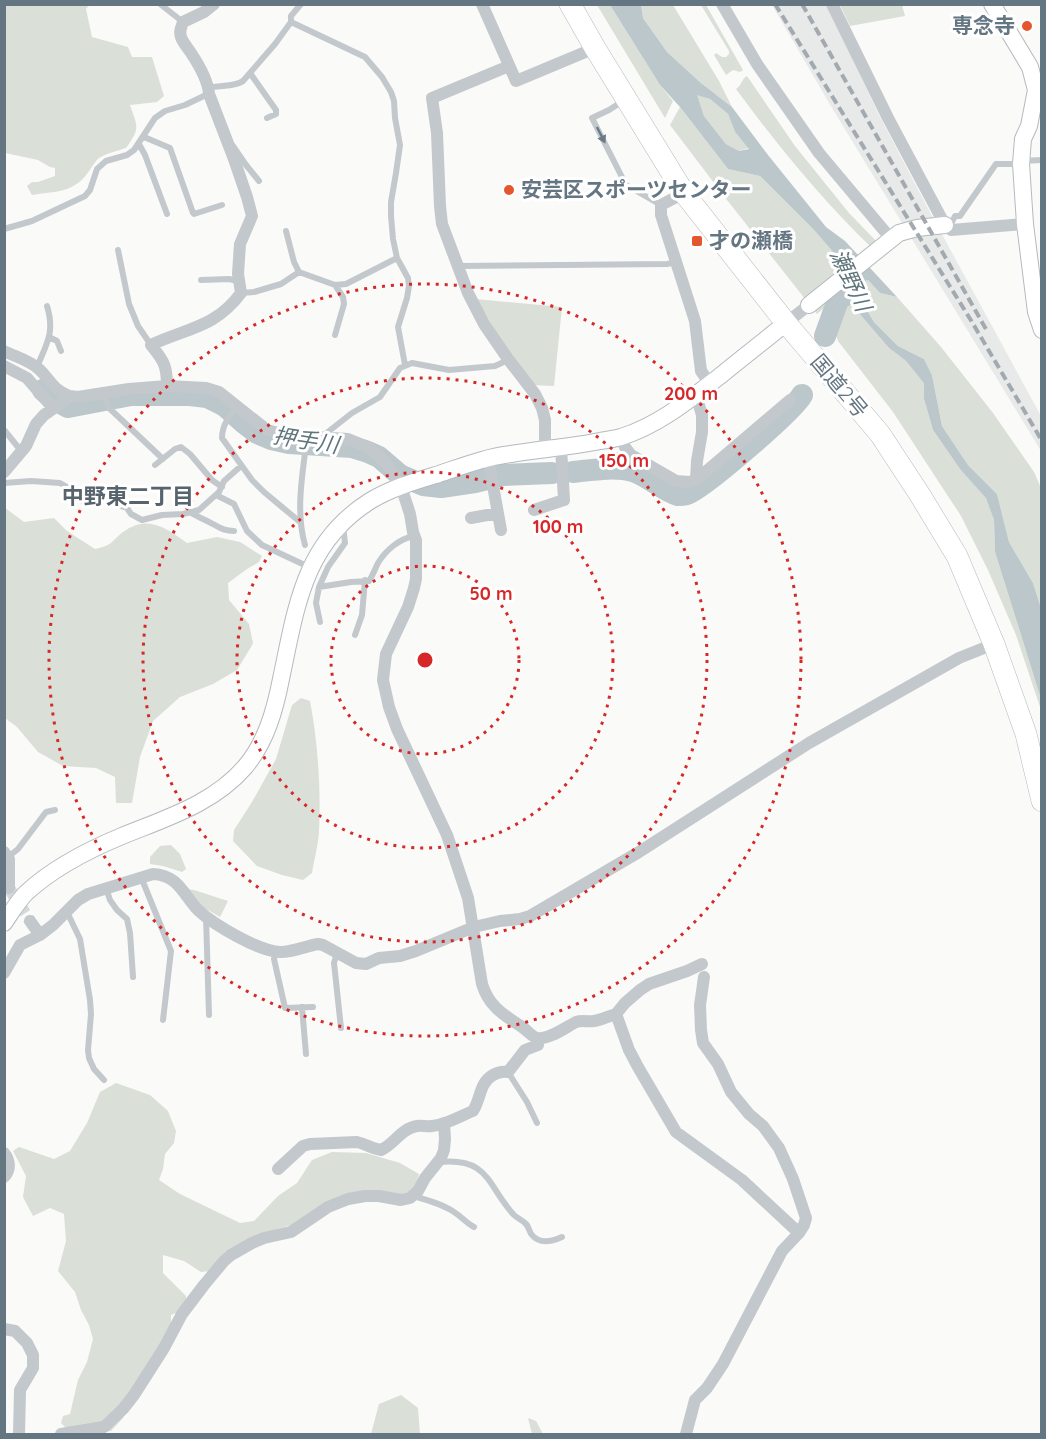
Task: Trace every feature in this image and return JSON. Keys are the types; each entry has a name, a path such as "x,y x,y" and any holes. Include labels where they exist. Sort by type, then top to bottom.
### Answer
{"highway":[{"name":"国道2号","path":"570,4 684,193 786,323 880,434 957,556 994,644 1026,734 1041,801"}],"street":[{"path":"167,386 167,370 151,345 214,320 232,305 240,287 240,244 252,216 230,145 209,91 196,60 181,39 180,30 183,22 204,12 214,4"},
{"path":"482,4 516,81 595,48"},
{"path":"722,4 757,64 819,153 887,243"},
{"path":"832,4 888,118 947,227 951,230 1025,224"},
{"path":"992,4 1030,67 1039,89 1023,139 1021,163 1025,224 1036,312 1041,326"},
{"path":"509,66 432,98 437,133 442,224 468,293 484,324 535,394 542,408 553,448 564,500 534,510"},
{"path":"684,193 661,205 661,215 695,321 701,371 710,384"},
{"path":"4,923 25,895 52,873 105,844 198,805 245,767 262,741 276,705 293,617 310,568 327,538 371,500 401,486 488,458 620,437 664,417 696,395 899,233 906,230 947,227"},
{"path":"4,351 31,363 58,391 69,396 78,397 167,386 207,388 219,392 267,430 282,434 348,439 370,448 387,463 401,486 416,540 416,579 408,607 386,654 383,680 389,707 447,835 468,898 485,994 507,1018 536,1038 538,1045 525,1050 508,1072 502,1071 489,1077 484,1083 473,1111 433,1126 417,1125 406,1130 381,1150 357,1142 303,1146 278,1169"},
{"path":"4,366 27,378 53,408"},
{"path":"696,395 702,415 696,480"},
{"path":"4,472 26,446 36,424 69,396"},
{"path":"620,437 631,455 676,481 689,482 696,480 790,400"},
{"path":"488,458 501,530"},
{"path":"471,518 498,513"},
{"path":"4,972 20,945 40,935 53,925 78,900 91,892 153,874 168,877 177,883 200,911 218,926 252,944 276,951 289,951 318,944 356,963 366,964 380,958 400,956 474,927 530,916 639,852 809,743 959,658 994,644"},
{"path":"6,854 9,859 9,888"},
{"path":"30,921 40,935"},
{"path":"536,1038 544,1037 582,1020 595,1021 616,1014 624,1004 649,984 702,964"},
{"path":"686,1434 695,1400 707,1388 723,1364 782,1251 799,1233 806,1218 794,1179 778,1148 763,1126 749,1114 731,1092 718,1064 703,1043 700,1005 704,977"},
{"path":"616,1014 629,1050 676,1132 742,1179 799,1233"},
{"path":"61,1434 104,1426 123,1409 164,1348 182,1314 209,1278 231,1255 264,1238 291,1232 328,1207 348,1199 378,1196 401,1200 410,1198 418,1191 444,1150 444,1123"},
{"path":"4,1153 9,1164 4,1177"},
{"path":"4,1329 15,1331 27,1343 33,1355 33,1368 20,1390 19,1434"}],"lane":[{"path":"160,4 183,22"},
{"path":"4,230 84,196 90,190 97,169 106,162 127,155 134,150 155,118 165,111 185,105 219,85 237,85 243,81 275,44 291,22 291,16 301,4"},
{"path":"291,22 365,57 382,77 394,101 399,145 390,202 393,239 409,286 399,327 405,365"},
{"path":"250,73 276,110 276,114 267,118"},
{"path":"626,99 592,118 626,185 661,205"},
{"path":"144,137 170,148 194,214 222,205"},
{"path":"139,144 167,214"},
{"path":"230,145 260,181"},
{"path":"947,227 955,216 960,216 996,164 1041,160"},
{"path":"286,231 299,272 335,285 346,284 398,258"},
{"path":"118,250 129,304 138,326 151,345"},
{"path":"459,266 667,264 677,262"},
{"path":"201,280 229,279 240,287 254,292 281,285 299,272"},
{"path":"335,285 345,304 335,334"},
{"path":"36,368 51,327 47,306"},
{"path":"49,337 57,341 61,351"},
{"path":"323,437 352,413 380,397 399,368 405,365 412,363 449,370 495,366 508,359"},
{"path":"104,393 108,406 163,459"},
{"path":"240,408 228,418 222,431 222,438 252,480 300,522"},
{"path":"5,431 22,452"},
{"path":"305,545 300,522 307,436"},
{"path":"155,465 181,447 212,480 222,487"},
{"path":"4,483 32,481 60,483 91,499 127,508 131,514 142,519 199,510 216,495 224,481 242,466"},
{"path":"216,495 234,504 247,531 262,545 310,568"},
{"path":"190,512 218,528 234,531"},
{"path":"320,622 316,603 319,587 328,567 345,543 343,522"},
{"path":"319,587 369,581 388,550 406,537 415,536"},
{"path":"355,635 362,615 364,580"},
{"path":"6,854 18,849 46,813 55,810"},
{"path":"141,877 171,951 163,1020"},
{"path":"105,888 117,910 127,919 133,977"},
{"path":"67,912 80,939 90,1000 89,1058 94,1069 104,1080"},
{"path":"206,916 209,1015"},
{"path":"276,951 274,959 285,1008 313,1007"},
{"path":"337,953 334,963 341,1028"},
{"path":"302,1007 306,1054"},
{"path":"508,1072 537,1123"},
{"path":"438,1162 467,1164 481,1170 515,1216 525,1222 533,1237 543,1242 562,1237"},
{"path":"412,1196 451,1210 474,1227"}],"shaded area":[{"path":"5,4 89,5 86,9 92,37 128,47 132,57 152,57 164,96 157,102 130,105 135,119 136,132 126,148 99,158 81,180 68,189 32,195 27,186 32,182 55,176 55,168 38,160 5,153"},
{"path":"597,5 610,5 660,85 673,101 665,118"},
{"path":"641,5 673,5 732,107 667,52 643,18"},
{"path":"701,5 706,5 743,70 740,72 733,70 726,75 714,55 716,53 726,57 729,51"},
{"path":"772,5 827,5 879,115 1041,416 1041,451 832,108"},
{"path":"840,5 902,5 905,16 850,26"},
{"path":"747,76 795,146 849,213 878,243 873,249 801,172 736,89"},
{"path":"696,94 710,99 728,114 735,132 749,148 739,151 726,144 704,116"},
{"path":"680,107 728,169 760,176 834,253 843,292 817,314 670,125"},
{"path":"868,280 880,293 897,297 941,347 993,413 1034,472 1041,488 1041,608 1033,583 1009,542 997,494 968,465 942,426 932,375 924,359 898,346 874,322 860,299 863,281"},
{"path":"844,298 889,348 906,361 925,383 924,399 933,430 960,469 986,497 994,520 995,552 1041,699 1041,710 1016,635 988,570 961,516 893,412 838,341 831,321 831,309"},
{"path":"475,299 562,307 554,386 531,385"},
{"path":"4,507 24,522 54,518 67,531 95,549 109,544 132,527 149,524 172,532 187,543 217,537 240,542 262,556 259,562 228,583 229,600 249,624 253,643 251,647 237,670 213,684 180,697 153,721 140,757 132,803 116,803 115,777 96,768 63,766 38,752 17,727 5,718"},
{"path":"301,698 310,701 317,750 320,799 318,837 312,873 303,880 257,866 233,841 234,830 276,759 292,705"},
{"path":"171,845 180,854 186,869 182,872 150,864 150,857 160,846"},
{"path":"185,889 228,901 220,917 201,906"},
{"path":"116,1083 150,1095 168,1111 176,1131 174,1143 165,1154 159,1180 180,1194 240,1223 254,1221 278,1196 297,1183 312,1160 332,1152 366,1153 400,1163 419,1174 416,1186 405,1196 376,1195 271,1231 219,1270 201,1272 184,1261 163,1255 163,1273 186,1296 186,1309 171,1315 171,1331 123,1418 111,1431 97,1432 66,1428 61,1423 63,1416 70,1414 78,1380 87,1362 93,1339 75,1292 58,1271 66,1241 64,1214 50,1208 33,1216 23,1197 26,1176 13,1151 19,1147 54,1159 70,1151 87,1123 100,1092"},
{"path":"401,1395 418,1408 420,1434 371,1434 379,1404"},
{"path":"528,1418 536,1421 543,1434 532,1434"}],"water":[{"name":"瀬野川","path":"610,5 641,5 643,18 667,52 732,107 826,227 845,241 897,297 880,293 868,280 863,282 860,299 874,322 898,346 924,359 932,375 942,426 968,465 997,494 1009,542 1033,583 1041,608 1041,699 995,552 994,520 986,498 960,469 933,430 924,399 924,383 906,361 889,348 844,298 834,253 814,230 760,176 728,169 660,85","holes":["697,95 710,99 728,114 735,132 749,149 739,151 726,144 704,116"]}],"waterway":[{"name":"押手川","path":"825,336 838,300 852,290"},
{"name":"押手川","path":"43,390 53,399 68,407 131,395 207,397 225,406 257,433 271,439 289,443 352,447 379,457 400,475 423,485 441,487 503,475 552,473"},
{"name":"押手川","path":"573,472 603,469 633,471 672,493 686,494 711,479 748,448 802,395"}],"tunnel":[{"path":"9,888 30,921"}],"railway":[{"path":"775,4 972,322 1042,441"},
{"path":"802,4 987,331"}],"place":[{"name":"専念寺","path":"1027,26"},
{"name":"安芸区スポーツセンター","path":"509,190"},
{"name":"才の瀬橋","path":"697,241"}],"district":[{"name":"中野東二丁目","path":"128,496"}]}
